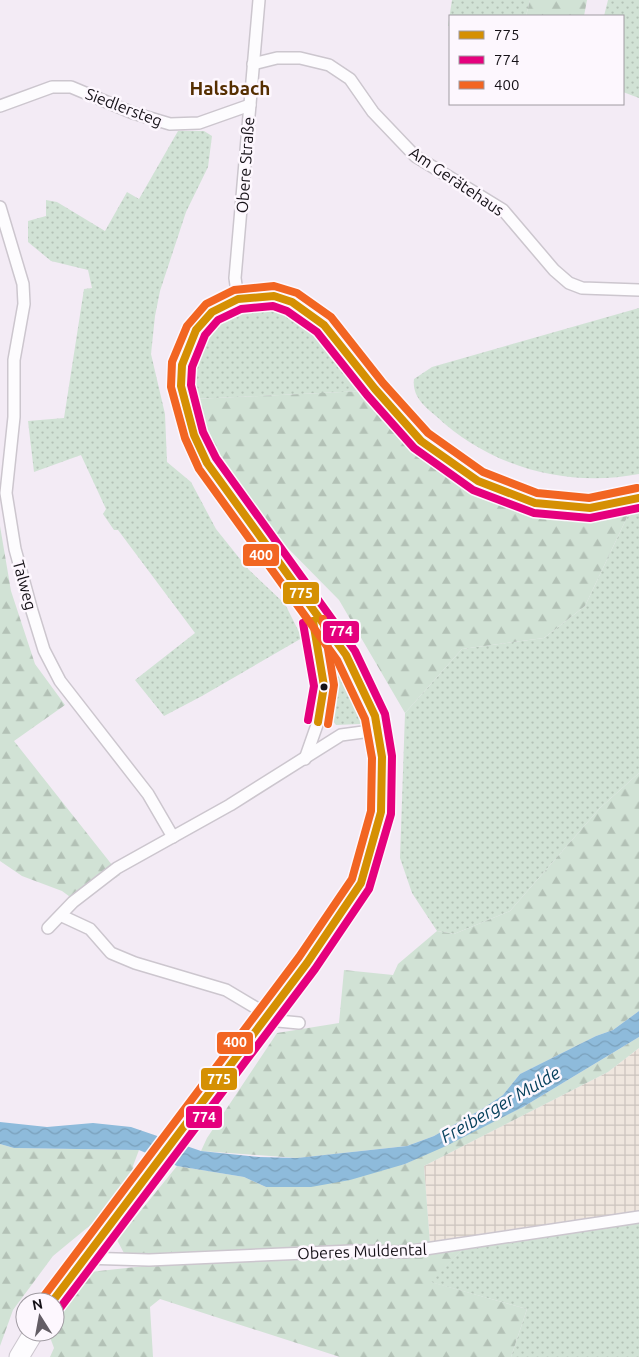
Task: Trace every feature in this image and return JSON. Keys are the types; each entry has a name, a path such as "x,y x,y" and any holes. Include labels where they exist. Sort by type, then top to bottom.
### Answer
{"main road":[{"path":"59,1292 306,963 361,883 381,812 382,757 378,730 374,716 346,655 207,463 194,436 181,386 182,365 196,330 212,312 238,299 274,296 292,302 324,325 375,389 421,440 478,480 535,503 590,508 639,498"},
{"path":"19,1357 28,1342"}],"street":[{"name":"Obere Straße","path":"238,299 235,278 250,123 252,64 259,0"},
{"name":"Am Gerätehaus","path":"252,64 277,58 292,58 329,65 350,79 373,112 415,156 504,210 554,270 569,283 582,288 639,290"},
{"name":"Siedlersteg","path":"0,106 52,87 71,87 133,113 170,124 199,123 250,105"},
{"name":"Talweg","path":"0,208 23,284 24,304 14,360 14,416 6,493 15,549 32,611 44,650 60,681 148,794 173,837"},
{"path":"305,759 318,722 324,686 310,603"},
{"path":"48,928 62,916 73,902 117,868 305,759 341,735 378,730"},
{"path":"62,916 90,929 111,953 135,963 226,990 278,1021 299,1023"},
{"name":"Oberes Muldental","path":"83,1258 149,1260 352,1250 405,1252 639,1216"}],"shaded area":[{"path":"639,1048 639,1218 430,1244 424,1166 608,1072"}],"green space":[{"path":"452,0 530,0 526,15 450,15"},
{"path":"530,0 587,0 584,15 526,15"},
{"path":"608,0 639,0 639,98 624,92 624,15 604,15"},
{"path":"178,131 204,131 212,136 208,167 186,212 160,291 155,316 151,354 165,414 167,462 191,482 216,529 248,569 285,604 302,638 164,716 135,680 195,633 118,530 114,530 103,514 106,509 81,455 34,472 28,421 64,418 84,289 92,288 88,270 51,261 28,242 28,221 46,216 46,200 57,202 105,231 127,192 139,199"},
{"path":"263,308 280,311 308,327 321,338 363,391 194,399 196,364 200,349 207,337 216,326 228,318"},
{"path":"639,308 639,474 612,478 584,478 530,469 505,460 480,449 457,434 423,404 415,391 414,379 432,367"},
{"path":"363,391 405,438 475,489 543,516 591,520 630,511 585,606 544,638 462,649 405,713 339,600 268,528 209,443 194,399"},
{"path":"639,507 639,773 600,808 510,911 454,934 437,931 412,893 400,858 405,713 462,649 544,638 585,606 630,511"},
{"path":"0,526 11,591 35,664 65,705 14,741 120,875 77,902 62,891 22,876 0,861"},
{"path":"337,668 346,672 365,717 360,724 336,725 329,716 330,675"},
{"path":"639,773 639,1011 613,1030 596,1036 520,1074 503,1095 482,1109 434,1136 407,1146 297,1158 201,1151 207,1138 277,1033 339,1023 344,970 393,975 398,964 437,931 454,934 510,911 600,808"},
{"path":"639,1037 639,1048 608,1072 424,1166 430,1244 464,1248 431,1282 527,1309 511,1357 340,1357 160,1299 150,1307 153,1357 50,1357 54,1348 52,1342 65,1342 65,1304 90,1272 145,1266 147,1255 125,1255 117,1240 177,1166 244,1177 266,1187 405,1164 523,1107"},
{"path":"0,1144 14,1148 139,1150 133,1166 134,1170 93,1223 53,1256 26,1292 15,1292 15,1307 0,1346"},
{"path":"639,1218 639,1357 511,1357 527,1309 430,1282 464,1248"}],"water":[{"name":"Freiberger Mulde","path":"639,1011 639,1037 523,1107 446,1146 405,1164 350,1180 311,1187 266,1187 244,1177 177,1166 139,1150 14,1148 0,1144 0,1122 47,1127 93,1123 131,1127 201,1151 259,1157 297,1158 407,1146 434,1136 482,1109 503,1095 520,1074 596,1036 613,1030"}],"transit line":[{"name":"400","path":"47,1292 299,957 352,879 371,811 372,758 365,719 337,660 199,469 185,438 171,387 172,362 187,326 206,304 234,290 274,286 297,293 331,317 383,383 428,433 483,472 537,493 589,498 637,488"},
{"name":"775","path":"60,1292 307,963 361,883 381,812 382,757 375,716 346,655 207,463 194,435 181,386 182,365 196,330 212,312 238,299 274,296 292,302 324,325 375,389 421,441 478,481 535,503 590,508 639,498"},
{"name":"774","path":"65,1301 315,969 369,889 391,814 392,756 385,714 355,651 216,458 203,432 191,385 192,367 205,335 218,320 241,309 273,306 287,311 317,332 367,395 414,448 473,490 534,513 590,518 639,508"},
{"name":"400","path":"323,619 334,685 328,724"},
{"name":"775","path":"313,621 324,686 318,722"},
{"name":"774","path":"303,623 314,686 308,720"}],"district":[{"name":"Halsbach","path":"230,88"}]}
